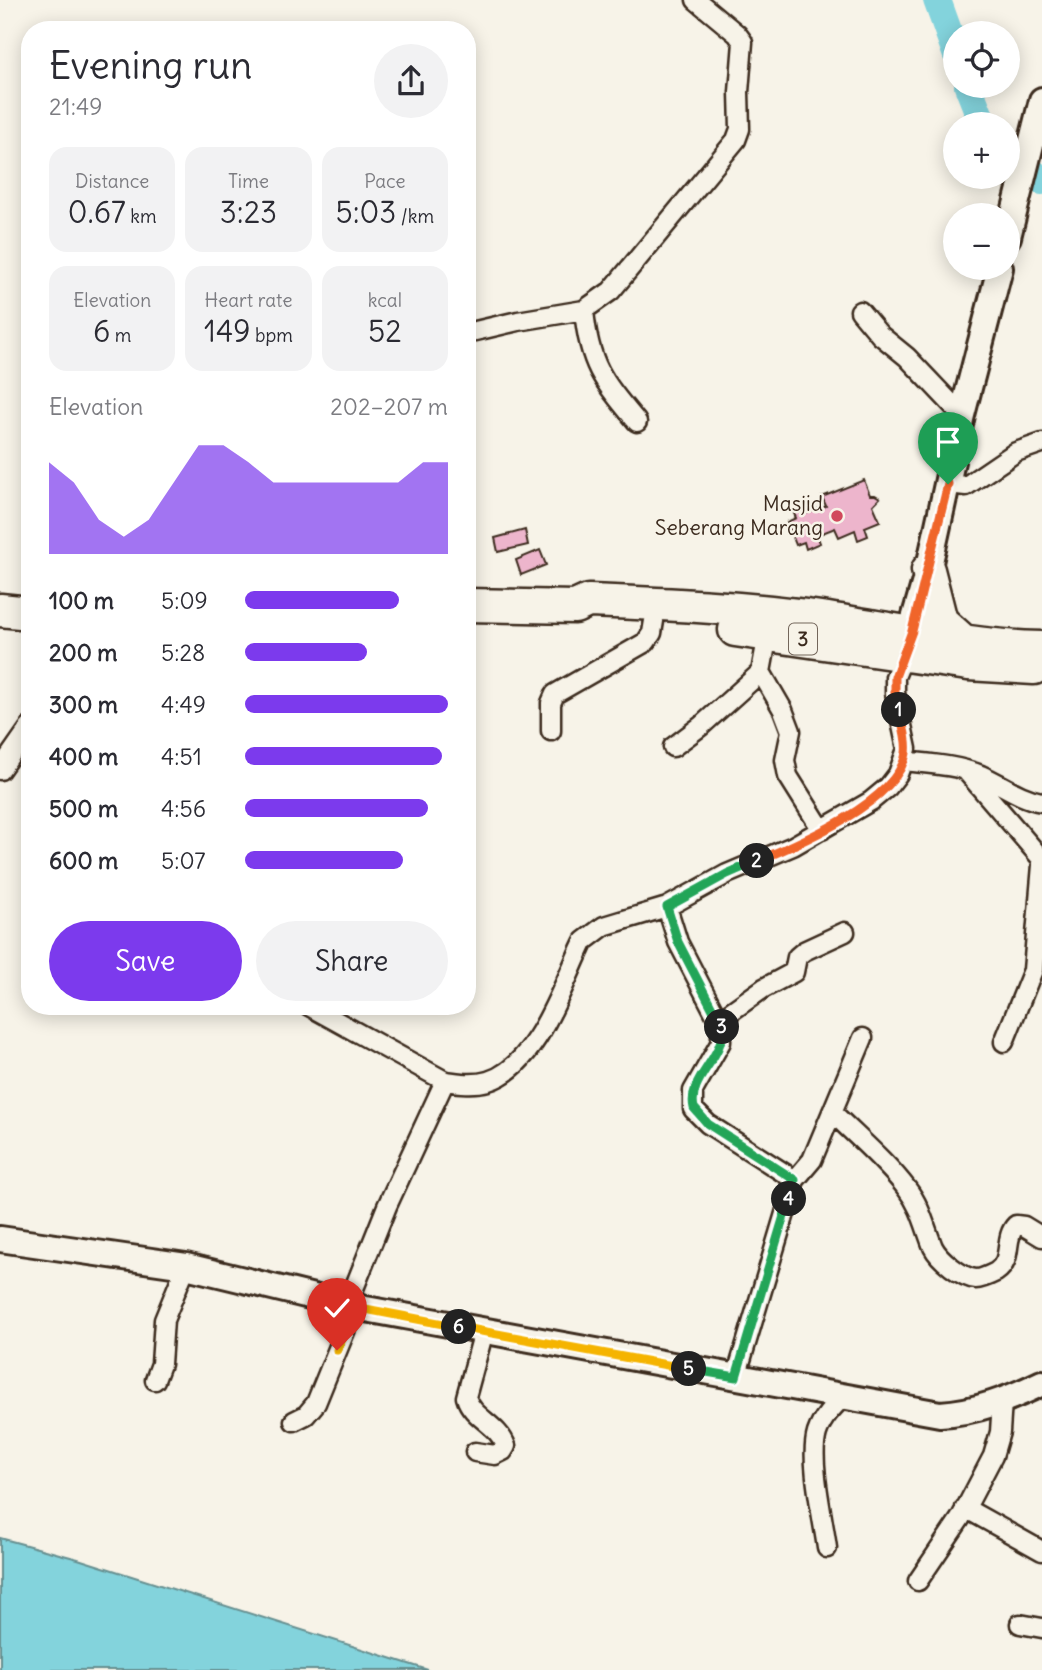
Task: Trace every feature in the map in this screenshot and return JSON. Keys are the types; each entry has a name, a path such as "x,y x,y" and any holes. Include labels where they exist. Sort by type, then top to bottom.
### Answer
{"highway":[{"path":"928,570 941,621 961,639"},
{"name":"3","path":"476,606 575,607 587,601 692,605 817,617 908,643 968,664 1042,668"},
{"name":"3","path":"575,607 585,614 701,625 768,635 908,643 961,639 1042,648"},
{"path":"0,610 21,611"}],"street":[{"path":"476,331 584,310 611,291 739,135 743,42 696,0"},
{"path":"1017,203 1042,100"},
{"path":"325,1015 445,1081 470,1084 488,1081 522,1057 537,1038 588,936 604,926 667,907 727,874 793,846 871,801 888,787 898,774 907,749 895,693 895,677 908,643 928,570 962,415 997,280"},
{"path":"584,310 587,340 596,366 607,386 637,422"},
{"path":"860,311 880,335 907,357 962,415"},
{"path":"948,484 966,486 1016,452 1042,443"},
{"path":"551,731 551,703 555,694 646,642 652,633 654,621"},
{"path":"673,747 701,726 761,672 768,635"},
{"path":"761,672 783,710 791,731 785,760 788,776 822,830"},
{"path":"0,770 21,740"},
{"path":"904,761 965,770 983,776 1018,795 1042,802"},
{"path":"965,770 1040,857 1042,864 1033,970 1004,1042"},
{"path":"667,907 678,942 719,1020 722,1034 721,1042 693,1091 694,1108 708,1124 795,1180"},
{"path":"719,1020 764,988 794,972 797,957 804,951 845,932"},
{"path":"736,1377 795,1180 812,1160 863,1038"},
{"path":"294,1421 306,1415 316,1403 387,1206 445,1081"},
{"path":"832,1112 908,1190 925,1220 933,1247 944,1260 966,1276 983,1278 1003,1266 1007,1260 1010,1234 1016,1225 1024,1226 1042,1237"},
{"path":"0,1239 186,1266 351,1306 940,1414 975,1410 1042,1383"},
{"path":"155,1380 161,1364 164,1320 186,1266"},
{"path":"475,1452 495,1455 506,1446 501,1436 471,1407 466,1397 484,1331"},
{"path":"818,1392 822,1422"},
{"path":"827,1548 814,1452 817,1432 822,1422 843,1397"},
{"path":"918,1581 965,1508 999,1442 1002,1401"},
{"path":"965,1508 1042,1551"},
{"path":"1020,1624 1042,1628"}],"water":[{"path":"0,1538 78,1559 428,1670 0,1670"}],"building":[{"name":"Masjid Seberang Marang","path":"864,480 870,495 880,498 873,505 880,521 865,527 868,536 858,540 855,530 839,537 835,528 817,535 820,543 806,549 804,542 796,545 787,522 796,518 792,509 804,504 808,513 826,506 822,497"},
{"path":"525,530 528,545 498,552 495,538"},
{"path":"540,550 546,565 521,575 516,560"}],"waterway":[{"path":"937,0 945,21"},
{"path":"973,98 978,112"},
{"path":"1020,161 1042,181"}],"place":[{"name":"Masjid Seberang Marang","path":"837,516"}],"route":[{"path":"337,1350 355,1307 736,1377 795,1180 708,1124 694,1108 693,1091 721,1042 721,1025 678,942 667,907 727,874 809,838 871,801 888,787 898,774 907,749 895,693 895,677 912,631 948,484"}]}
